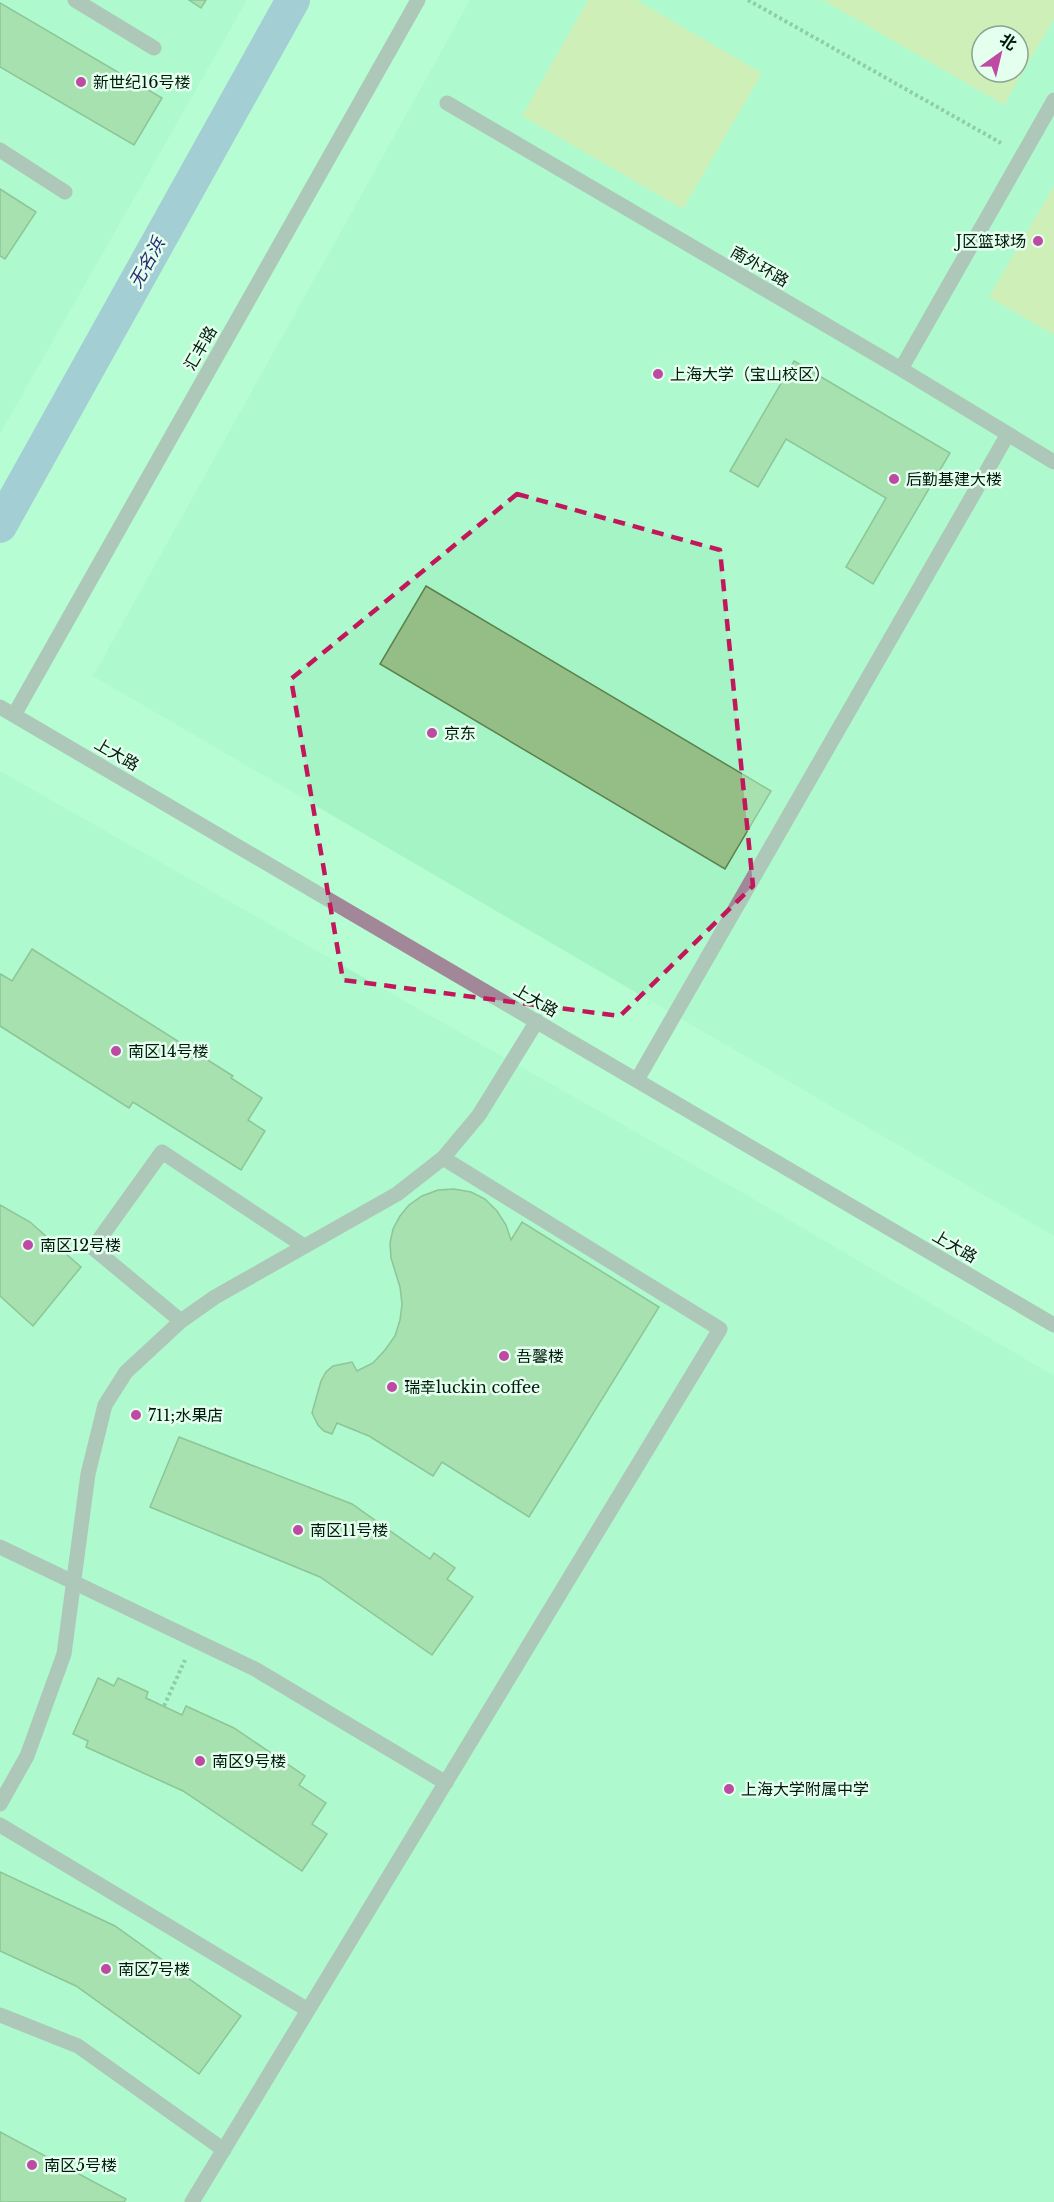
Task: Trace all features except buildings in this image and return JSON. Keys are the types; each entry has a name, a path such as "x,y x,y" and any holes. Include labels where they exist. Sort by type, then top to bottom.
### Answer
{"street":[{"path":"75,0 154,48"},
{"name":"汇丰路","path":"7,711 418,0"},
{"path":"902,369 1054,100"},
{"name":"南外环路","path":"447,103 902,369 1054,462"},
{"path":"0,150 65,192"},
{"path":"637,1080 1008,434"},
{"name":"上大路","path":"7,711 1054,1324"},
{"path":"0,1804 27,1756 64,1654 88,1474 105,1405 126,1372 181,1321 215,1297 397,1194 443,1158 479,1115 537,1021"},
{"path":"181,1321 93,1248 162,1152 304,1246"},
{"path":"192,2202 720,1329 443,1158"},
{"path":"0,1547 255,1669 446,1783"},
{"path":"0,1825 308,2010"},
{"path":"0,2014 78,2046 224,2150"}],"path":[{"path":"748,0 1023,156"},
{"path":"164,1706 194,1640"}],"highlighted area":[{"path":"517,494 720,550 753,886 620,1016 343,980 291,679"}],"shaded area":[{"path":"0,0 247,0 0,434"},
{"name":"上海大学（宝山校区）","path":"470,0 1054,0 1054,1236 93,676"},
{"path":"588,0 636,0 762,73 683,209 522,116"},
{"path":"823,0 1054,0 1054,19 1030,60 1030,24 970,24 970,84 1016,84 1004,105"},
{"name":"J区篮球场","path":"1054,186 1054,335 989,297"},
{"path":"0,771 757,1201 1054,1376 1054,2202 0,2202"}],"waterway":[{"name":"无名浜","path":"0,526 293,0"}],"place":[{"name":"新世纪16号楼","path":"81,82"},
{"name":"J区篮球场","path":"1038,241"},
{"name":"上海大学（宝山校区）","path":"658,374"},
{"name":"后勤基建大楼","path":"894,479"},
{"name":"京东","path":"432,733"},
{"name":"南区14号楼","path":"116,1051"},
{"name":"南区12号楼","path":"28,1245"},
{"name":"吾馨楼","path":"504,1356"},
{"name":"瑞幸luckin coffee","path":"392,1387"},
{"name":"711;水果店","path":"136,1415"},
{"name":"南区11号楼","path":"298,1530"},
{"name":"南区9号楼","path":"200,1761"},
{"name":"上海大学附属中学","path":"729,1789"},
{"name":"南区7号楼","path":"106,1969"},
{"name":"南区5号楼","path":"32,2165"}]}
